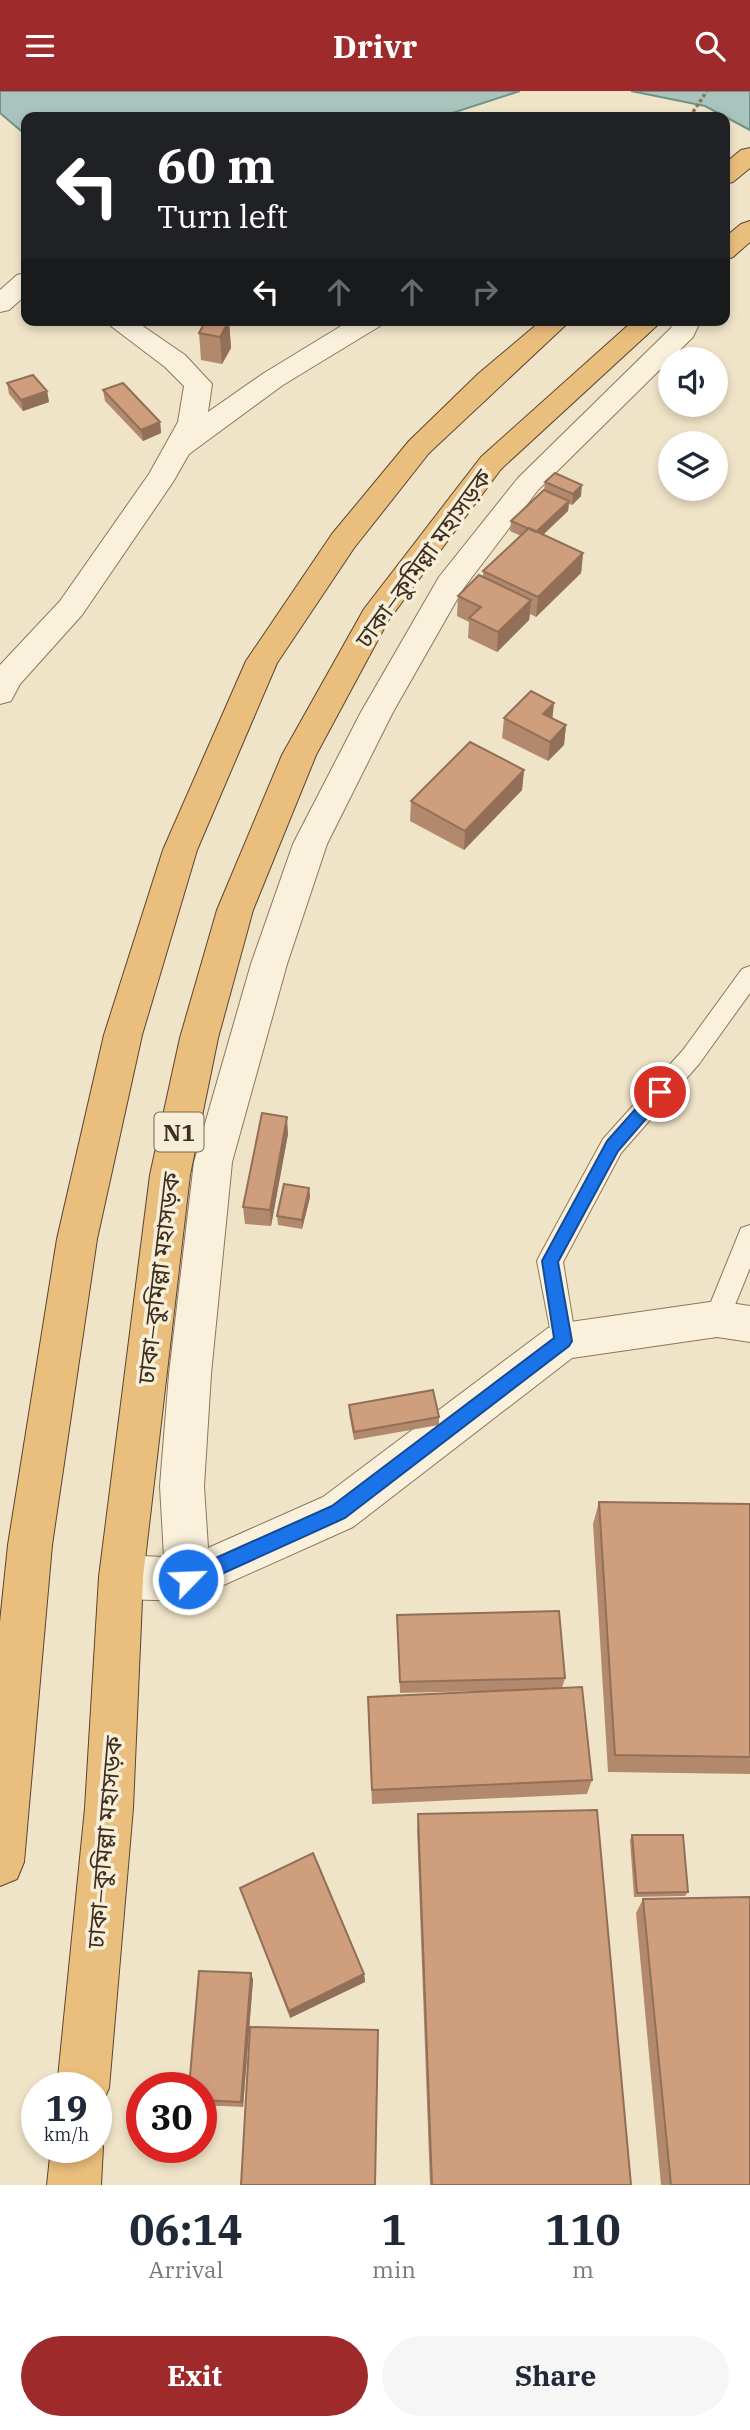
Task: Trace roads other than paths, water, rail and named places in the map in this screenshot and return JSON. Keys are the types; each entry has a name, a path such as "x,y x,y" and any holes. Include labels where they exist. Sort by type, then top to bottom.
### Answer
{"highway":[{"path":"730,172 750,155"},
{"path":"730,247 750,229"},
{"path":"0,1862 2,1800 30,1545 77,1239 123,1035 180,850 262,661 343,541 419,447 488,380 551,326"},
{"name":"ঢাকা–কুমিল্লা মহাসড়ক","path":"84,2072 109,1808 121,1577 168,1188 199,1038 235,910 299,755 375,616 491,463 643,326"},
{"path":"74,2185 76,2163"}],"street":[{"path":"0,304 20,272"},
{"path":"0,693 6,679 71,608 180,447 192,422 198,384 175,361 125,326"},
{"path":"180,447 219,415 303,359 361,326"},
{"path":"188,1579 182,1486 190,1374 213,1162 269,964 310,844 377,712 450,584 528,484 685,326"},
{"path":"121,1577 188,1579 338,1512 563,1341 733,1322"}],"lane":[{"path":"563,1341 550,1261 612,1146 691,1056 750,975"},
{"path":"733,1322 750,1236"}],"water":[{"path":"0,91 520,91 455,112 21,112 21,131 0,113"},
{"path":"631,91 750,91 750,130 730,119 730,112 716,112 705,106"}]}
